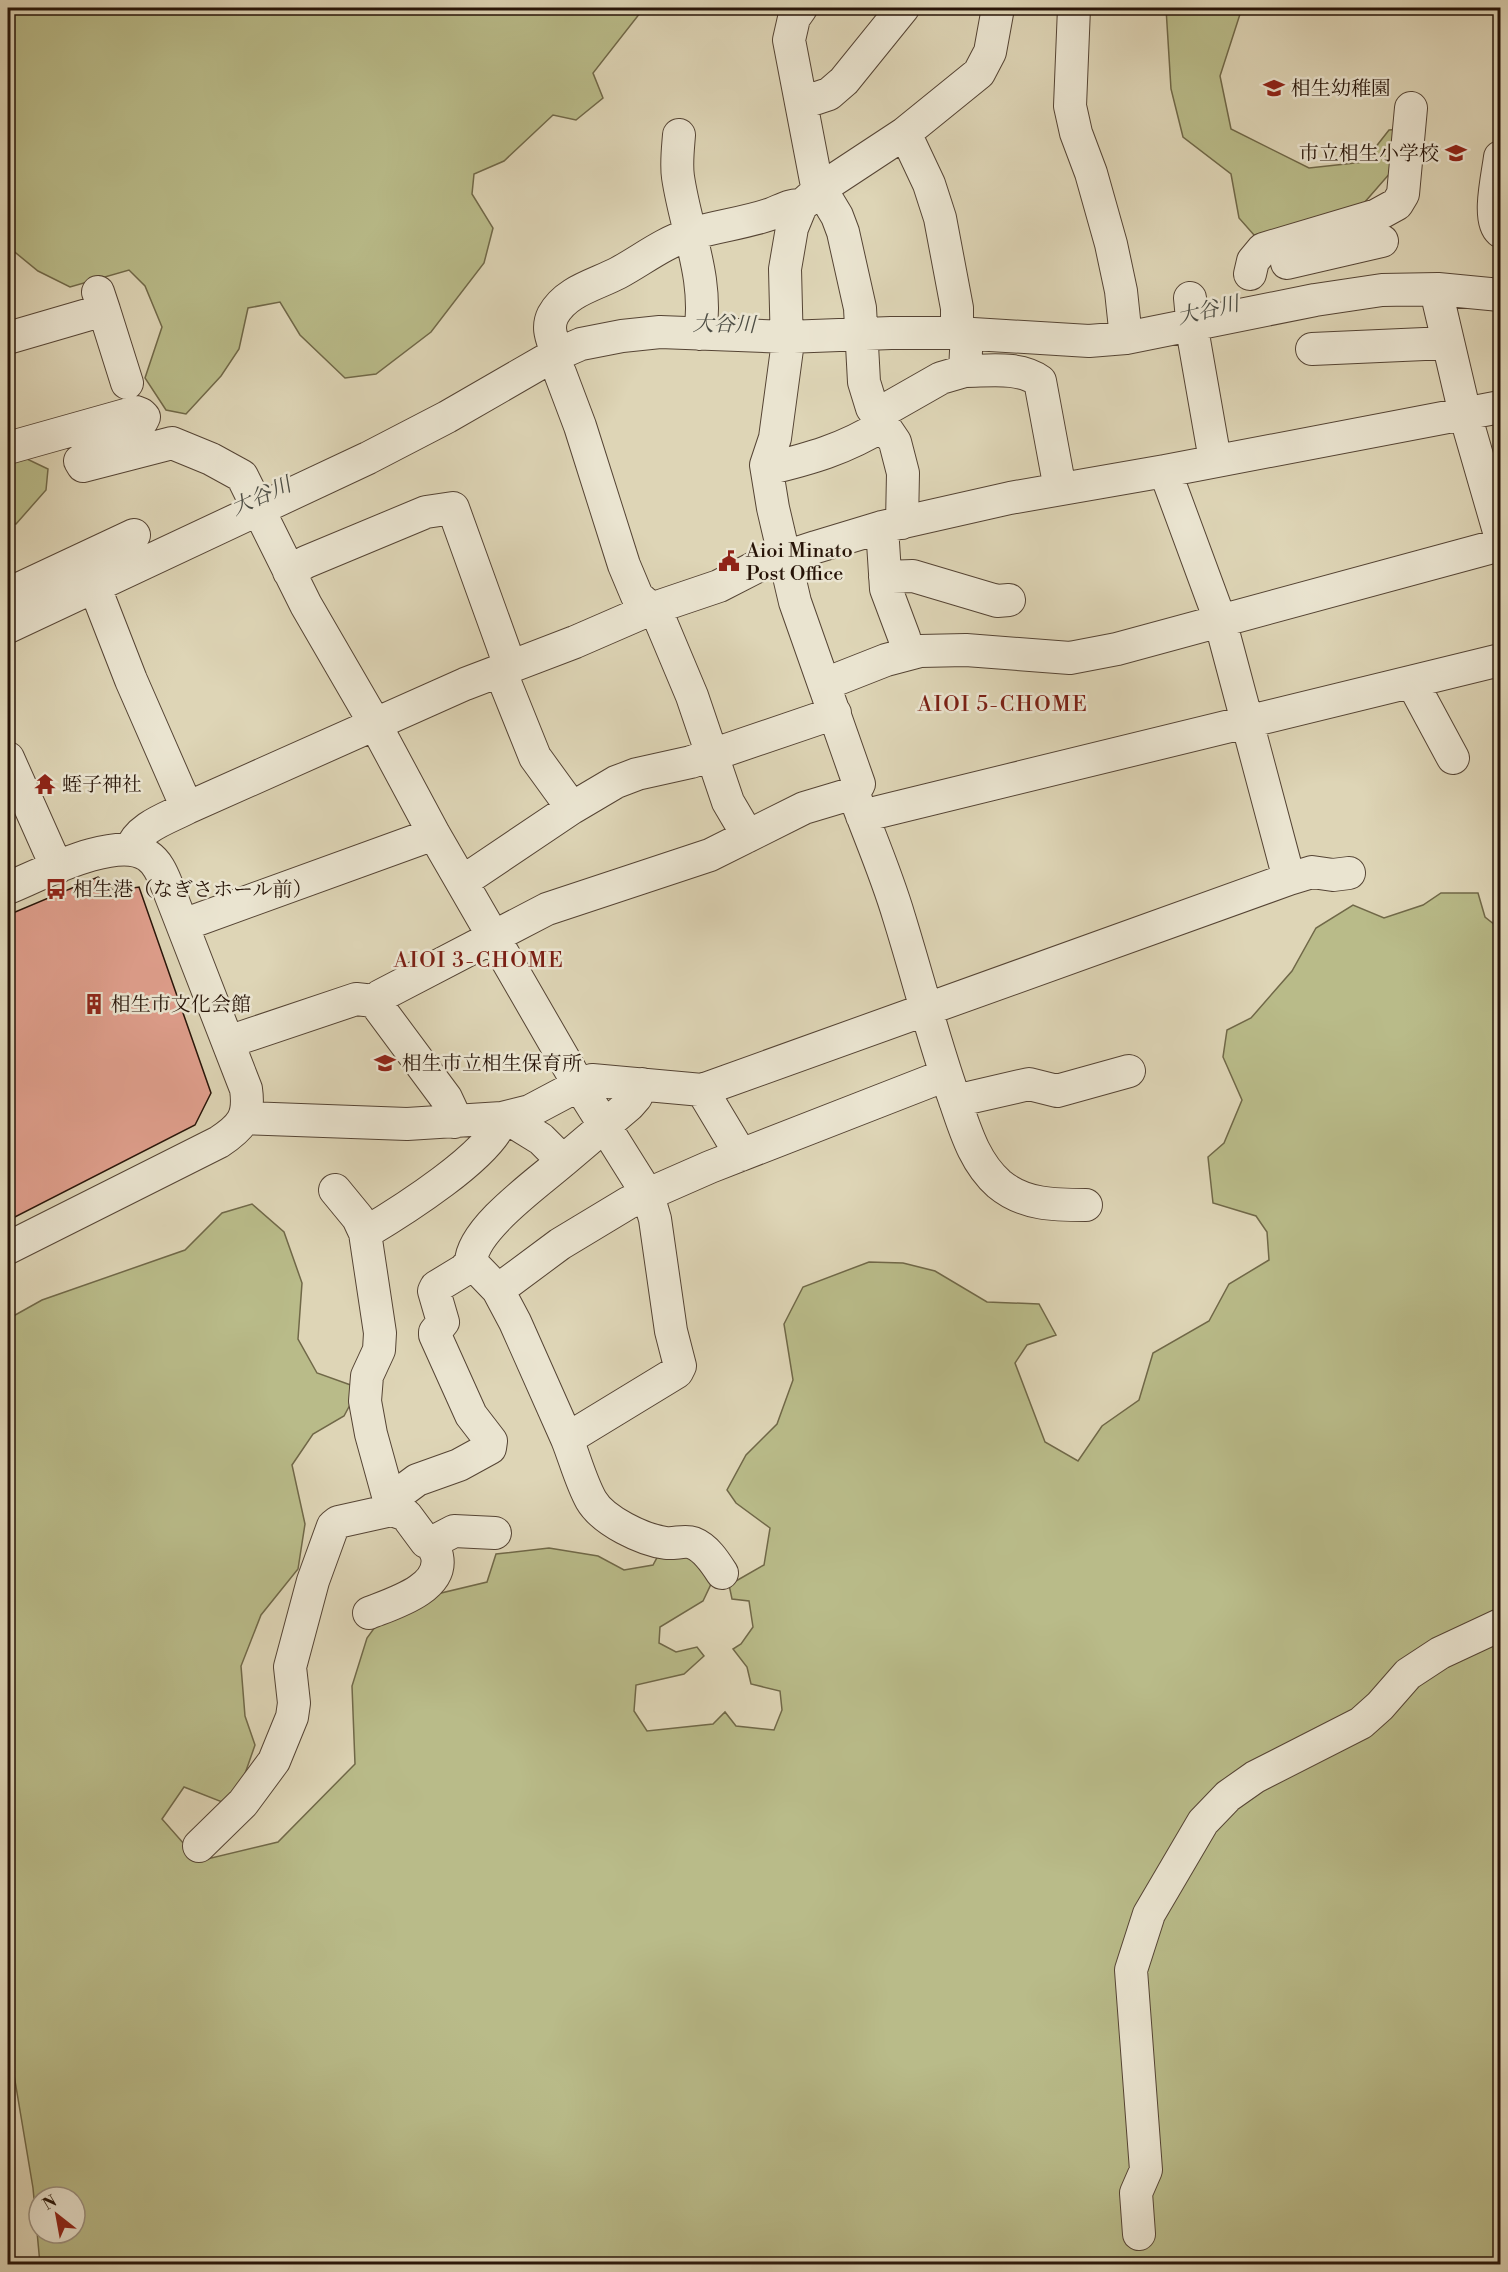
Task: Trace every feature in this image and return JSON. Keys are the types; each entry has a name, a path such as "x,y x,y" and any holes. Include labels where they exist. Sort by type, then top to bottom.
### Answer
{"street":[{"path":"802,103 829,94 844,81 903,8"},
{"path":"748,836 728,802 692,696 658,615 637,596 624,565 580,426 560,373 553,347 554,313 566,299 618,273 661,246 691,234 771,214 810,198 906,134 979,73 990,52 998,8"},
{"path":"1074,8 1070,106 1076,133 1091,173 1111,244 1121,291 1125,330"},
{"path":"792,11 789,40 816,181 810,198 792,228 785,269 787,325 776,438 766,465 784,559 795,602 859,784 858,805 899,915 926,1010 976,1157 998,1183 1017,1197 1064,1205 1086,1205"},
{"path":"1243,295 1253,261 1263,249 1377,215 1397,204 1403,194 1411,108"},
{"path":"906,134 929,184 940,218 960,326 965,371"},
{"path":"679,135 677,175 702,283 702,323"},
{"path":"1500,157 1493,215 1496,227 1500,231"},
{"path":"810,198 837,216 843,232 861,324 864,381 872,408 895,442 903,473 892,525 885,577 886,590 909,654"},
{"path":"8,627 94,585 254,500 447,417 553,347 660,332 702,323 960,326 1089,341 1243,295 1303,258 1382,241"},
{"path":"1243,295 1315,300 1371,292 1438,289 1500,295"},
{"path":"1438,289 1447,343 1500,535"},
{"path":"8,338 101,301 127,383"},
{"path":"1191,312 1215,460"},
{"path":"1312,349 1447,343"},
{"path":"767,469 812,459 841,447 940,378 965,371 1016,371 1033,376 1040,381 1060,489"},
{"path":"131,849 138,836 149,827 375,724 651,609 719,586 758,566 816,547 892,525 1010,498 1500,407"},
{"path":"8,448 136,412 144,417 142,421 80,461 83,466 172,443 211,459 242,476 306,605 375,724 434,834 579,1084 648,1195 655,1219 671,1332 680,1366 677,1372 567,1439"},
{"path":"1165,471 1220,620 1289,879"},
{"path":"289,572 306,562 426,512 453,508 535,757 572,808"},
{"path":"8,594 134,535"},
{"path":"462,882 572,808 616,782 637,774 691,762 711,754 830,698 886,660 920,651 966,650 1070,658 1117,649 1500,545"},
{"path":"885,577 913,576 997,601 1009,600"},
{"path":"94,585 131,680 187,808"},
{"path":"228,1042 246,1034 356,999 374,1001 547,909 710,855 804,808 858,805 1247,722 1500,660"},
{"path":"1412,682 1453,758"},
{"path":"8,758 57,868"},
{"path":"183,925 434,834"},
{"path":"8,888 57,868 111,850 131,849 147,855 155,862 183,925 246,1089 248,1106 239,1128 219,1142 8,1248"},
{"path":"244,1118 407,1124 454,1122 508,1117 530,1111 579,1084 592,1080 702,1090 1289,879 1312,872 1334,875 1349,873"},
{"path":"374,1001 446,1098 453,1113 454,1122"},
{"path":"498,1290 560,1244 628,1203 741,1155 951,1088 1029,1084 1057,1091 1129,1071"},
{"path":"199,1846 243,1803 274,1761 292,1717 294,1703 290,1666 313,1581 333,1526 338,1522 391,1505 417,1480 459,1466 490,1448 491,1441 471,1415 435,1335 443,1322 434,1291 436,1287 464,1270 471,1262 471,1254 489,1226 636,1097 642,1084"},
{"path":"702,1090 741,1155"},
{"path":"508,1117 541,1139 563,1161"},
{"path":"365,1233 399,1213 473,1157 508,1117"},
{"path":"335,1190 358,1218 365,1233 380,1333 379,1350 367,1376 365,1401 371,1434 391,1505 406,1515 426,1542 431,1543 454,1531 495,1533"},
{"path":"471,1262 498,1290 518,1329 567,1439 591,1501 622,1527 649,1539 667,1543 690,1542 697,1545 714,1560 722,1573"},
{"path":"369,1613 415,1595 428,1582 436,1569 438,1557 431,1543"},
{"path":"1139,2234 1136,2193 1146,2170 1131,1970 1149,1914 1203,1822 1228,1796 1255,1777 1362,1723 1408,1674 1440,1653 1500,1625"}],"green space":[{"path":"8,8 644,8 593,73 603,98 576,120 553,115 504,161 474,174 472,194 493,228 484,263 431,332 376,374 345,378 300,335 280,302 248,308 239,349 221,376 186,414 166,410 145,378 162,327 145,286 129,270 70,287 38,271 11,249 8,250"},
{"path":"1166,8 1242,8 1220,76 1231,129 1309,168 1364,162 1389,130 1402,129 1398,164 1357,211 1254,235 1239,218 1231,174 1183,137 1171,89"},
{"path":"8,456 25,458 48,469 46,490 16,524 8,524"},
{"path":"1441,893 1478,893 1485,917 1500,929 1500,2264 40,2264 38,2245 87,2245 87,2185 32,2185 8,2039 8,1319 42,1300 185,1250 222,1213 252,1204 284,1232 302,1283 298,1339 317,1373 359,1388 344,1416 313,1434 292,1465 305,1524 298,1569 261,1615 241,1666 245,1716 255,1745 240,1788 222,1802 184,1787 162,1819 199,1861 278,1842 355,1764 352,1686 367,1638 391,1605 487,1582 496,1554 549,1548 598,1556 624,1570 653,1565 659,1554 682,1551 698,1564 712,1582 703,1601 660,1627 659,1643 676,1652 697,1647 704,1656 684,1674 636,1685 634,1711 647,1731 713,1724 725,1712 736,1726 774,1730 782,1710 780,1691 751,1684 747,1667 733,1649 741,1644 753,1627 749,1601 732,1599 729,1585 764,1565 770,1528 736,1503 727,1490 746,1455 777,1424 793,1380 784,1324 803,1287 869,1262 903,1263 935,1271 987,1302 1039,1304 1056,1335 1027,1345 1015,1363 1045,1442 1078,1461 1102,1426 1139,1400 1153,1353 1209,1321 1229,1284 1269,1260 1267,1232 1256,1216 1213,1203 1208,1157 1224,1143 1242,1100 1223,1057 1227,1030 1251,1018 1292,971 1316,928 1353,905 1384,918 1423,905"}],"building":[{"name":"相生市文化会館","path":"98,877 114,891 139,887 211,1093 195,1125 13,1218 8,1206 8,915"}],"place":[{"name":"相生幼稚園","path":"1274,88"},
{"name":"市立相生小学校","path":"1456,153"},
{"name":"Aioi Minato Post Office","path":"729,561"},
{"name":"蛭子神社","path":"45,784"},
{"name":"相生港（なぎさホール前）","path":"56,889"},
{"name":"相生市文化会館","path":"94,1004"},
{"name":"相生市立相生保育所","path":"385,1063"}],"district":[{"name":"AIOI 5-CHOME","path":"1003,704"},
{"name":"AIOI 3-CHOME","path":"479,960"}],"water label":[{"name":"大谷川","path":"1208,310"},
{"name":"大谷川","path":"724,324"},
{"name":"大谷川","path":"261,496"}]}
